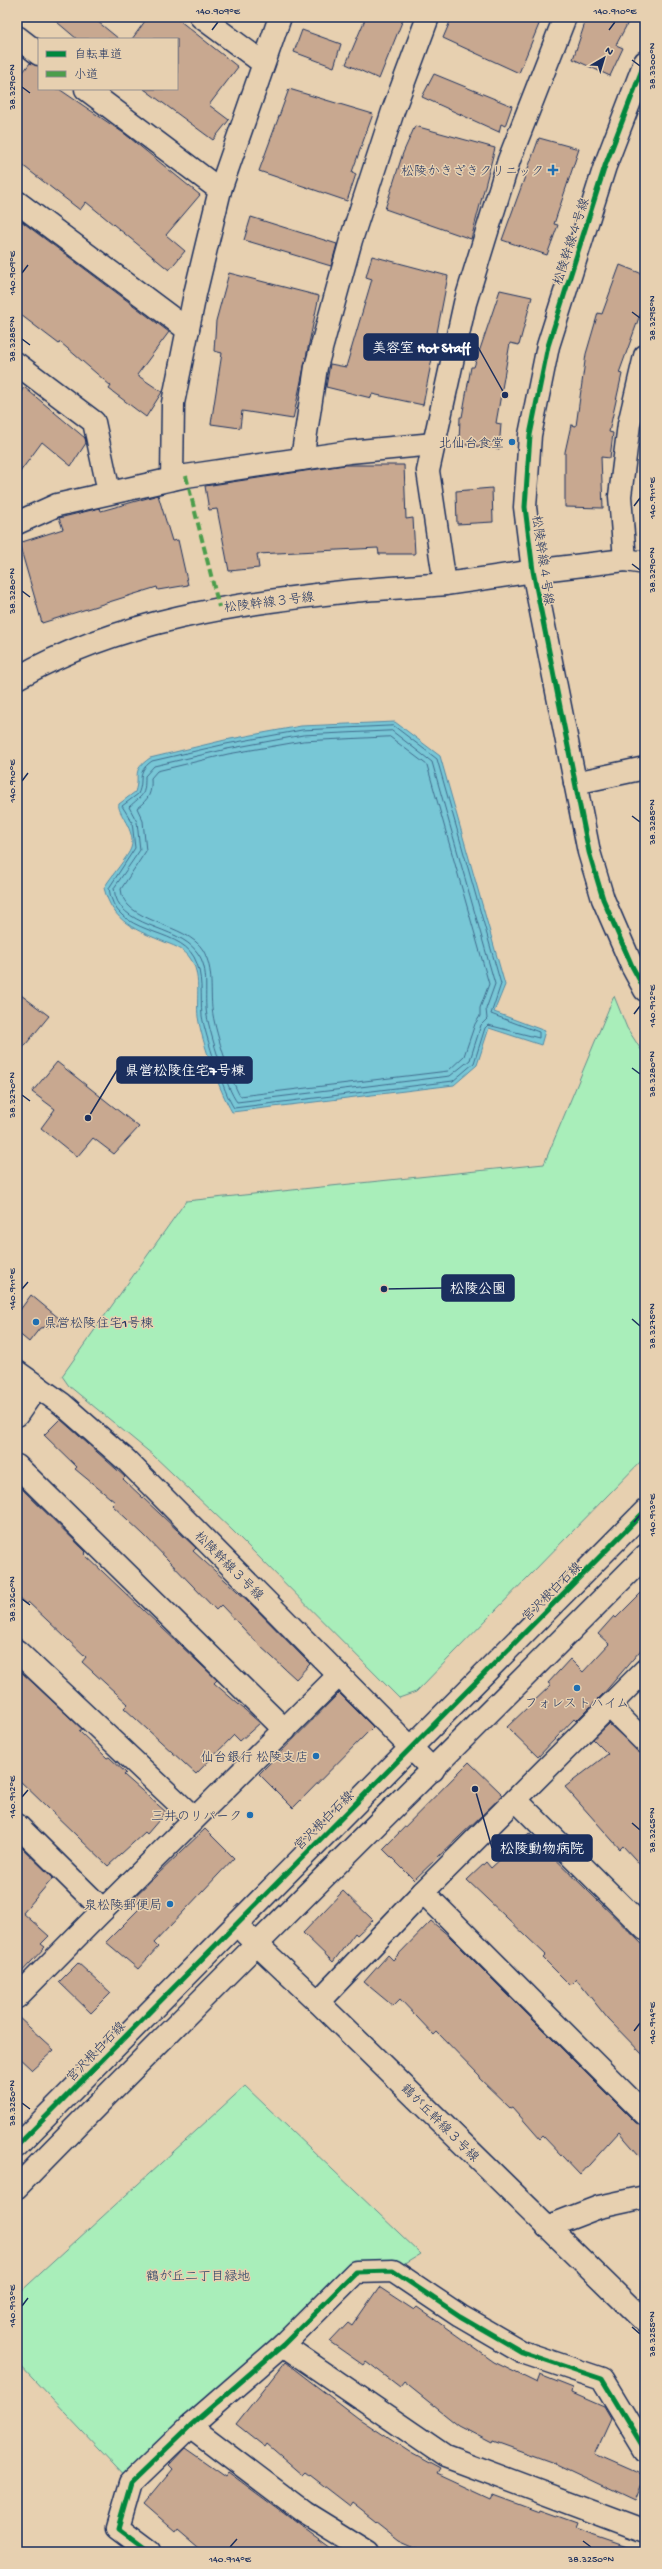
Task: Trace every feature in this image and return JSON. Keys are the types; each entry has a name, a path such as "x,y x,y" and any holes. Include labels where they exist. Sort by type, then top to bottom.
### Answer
{"street":[{"path":"201,17 263,63"},
{"path":"172,479 173,403 220,190 280,17"},
{"path":"302,458 316,368 351,240 393,111 428,17"},
{"path":"445,584 428,471 470,288 509,160 565,17"},
{"path":"17,37 38,53"},
{"name":"松陵幹線４号線","path":"645,62 605,166 548,346 530,435 525,507 532,571 589,852 603,899 632,966 645,990"},
{"path":"87,90 220,190"},
{"path":"17,202 188,330"},
{"path":"635,562 620,496 628,424 641,391 645,356"},
{"path":"17,364 94,422 109,492"},
{"path":"17,523 57,505 109,492 172,479 302,458 434,444"},
{"name":"松陵幹線３号線","path":"17,678 110,636 168,619 219,607 352,591 445,584 532,571 635,562"},
{"path":"575,783 645,768"},
{"name":"松陵幹線３号線","path":"17,1372 37,1386 127,1461 412,1747 433,1770"},
{"path":"17,1415 37,1386"},
{"path":"17,1466 284,1730"},
{"name":"宮沢根白石線","path":"17,2146 645,1511"},
{"path":"17,2187 256,1943 433,1770 645,1556"},
{"path":"17,1651 194,1818"},
{"path":"318,2002 423,1892 645,1670"},
{"path":"17,1997 194,1818 339,1675"},
{"path":"609,1706 645,1742"},
{"path":"516,1800 645,1929"},
{"path":"17,1825 103,1910"},
{"path":"423,1892 645,2114"},
{"name":"鶴が丘幹線３号線","path":"235,1924 318,2002 645,2322"},
{"path":"548,2228 599,2207 645,2197"},
{"path":"150,2552 118,2528 131,2483 190,2426 283,2345 356,2272 393,2271 460,2316 522,2352 602,2379 645,2450"},
{"path":"283,2345 445,2456 645,2532"},
{"path":"190,2426 305,2513 368,2552"}],"green space":[{"path":"614,996 627,1028 645,1056 645,1457 416,1692 399,1698 233,1531 153,1455 69,1386 62,1376 186,1201 544,1164"},
{"name":"鶴が丘二丁目緑地","path":"245,2086 421,2254 393,2271 356,2272 131,2483 17,2362 17,2295"}],"water":[{"path":"395,722 440,756 505,985 494,1012 545,1031 541,1045 489,1028 477,1065 454,1085 232,1112 217,1079 203,1039 198,1017 198,986 194,964 180,949 145,934 127,924 113,910 108,900 104,888 129,852 132,842 129,829 120,812 119,804 135,792 138,770 150,758 225,740 301,726"}],"building":[{"path":"51,17 92,17 118,38 76,38"},
{"path":"148,17 175,17 238,67 209,105 229,120 213,140 145,90 178,90 178,38 133,38"},
{"path":"366,17 404,17 379,79 346,64"},
{"path":"452,17 542,17 519,73 443,38"},
{"path":"587,17 631,17 616,45 623,48 610,76 573,59"},
{"path":"302,30 341,44 334,67 294,52"},
{"path":"30,63 38,66 38,90 60,90 125,134 200,195 166,235 185,251 169,270 86,202 80,210 17,161 17,80"},
{"path":"434,74 512,106 505,126 501,124 499,132 422,97"},
{"path":"289,89 373,114 352,172 356,174 347,201 259,171"},
{"path":"415,126 495,148 471,239 385,209 403,153"},
{"path":"539,138 579,149 554,224 558,225 547,255 502,240"},
{"path":"251,217 337,244 331,266 244,240"},
{"path":"17,218 169,332 137,375 162,392 146,417 109,389 111,386 60,342 59,344 17,312"},
{"path":"372,256 448,276 423,405 372,394 371,398 326,387 330,364 346,367 372,279 366,277"},
{"path":"620,265 645,275 645,301 619,373 622,374 609,432 613,433 610,458 601,457 603,508 565,507 565,452 571,425 576,426 586,354 598,313 602,314"},
{"path":"229,273 319,296 293,419 242,411 240,428 211,424 222,353 214,351 216,321"},
{"path":"500,290 532,297 519,345 510,343 496,423 501,424 499,449 459,444 460,417 462,417 471,367 474,367"},
{"path":"24,387 85,438 86,443 71,466 42,442 17,476 17,398"},
{"path":"345,465 404,465 406,519 413,518 415,554 379,554 378,548 257,554 259,568 229,571 217,509 209,510 205,486"},
{"path":"492,488 493,522 457,524 456,491"},
{"path":"158,495 172,541 178,540 188,585 158,590 157,587 42,623 19,543 63,529 59,518 100,508 101,511"},
{"path":"17,992 49,1016 17,1055"},
{"path":"57,1062 139,1127 114,1154 93,1138 77,1157 41,1128 55,1109 32,1092"},
{"name":"県営松陵住宅1号棟","path":"31,1295 66,1324 40,1328 29,1342 17,1332 17,1314"},
{"path":"60,1419 125,1477 123,1479 196,1548 193,1551 248,1601 310,1664 296,1679 260,1646 221,1605 216,1610 144,1535 112,1505 115,1502 75,1469 77,1467 44,1435"},
{"path":"17,1484 86,1552 84,1554 217,1680 214,1683 260,1723 240,1741 234,1735 196,1774 124,1708 128,1704 82,1662 86,1657 28,1602 26,1604 17,1596"},
{"path":"645,1589 645,1645 604,1693 576,1721 574,1719 538,1757 507,1727 551,1685 548,1683 570,1659 583,1672 609,1644 598,1634 614,1616 616,1618"},
{"path":"17,1668 82,1729 79,1731 107,1758 109,1757 126,1773 124,1775 166,1812 147,1834 145,1832 108,1866 17,1778"},
{"path":"339,1693 373,1727 293,1808 259,1774"},
{"path":"609,1724 645,1757 645,1870 623,1846 620,1849 565,1787 608,1754 593,1739"},
{"path":"469,1762 503,1795 414,1880 383,1849"},
{"path":"205,1829 234,1858 154,1943 158,1947 138,1969 106,1942 141,1907 133,1898"},
{"path":"529,1833 645,1947 645,2057 608,2019 576,1979 570,1985 543,1958 546,1955 467,1880 486,1862 491,1868"},
{"path":"17,1843 53,1878 23,1913 49,1936 41,1944 45,1947 17,1977"},
{"path":"343,1891 373,1920 357,1935 355,1933 333,1962 303,1933"},
{"path":"431,1921 449,1936 636,2123 645,2127 645,2162 619,2132 580,2175 543,2136 540,2139 512,2107 510,2108 479,2078 480,2076 437,2032 434,2035 400,1999 393,2006 364,1982 388,1955 393,1960"},
{"path":"78,1963 111,1993 91,2013 59,1982"},
{"path":"17,2016 54,2050 32,2070 17,2056"},
{"path":"379,2287 414,2310 417,2307 494,2362 537,2383 540,2375 573,2388 572,2393 604,2407 611,2419 595,2454 645,2476 635,2501 554,2463 493,2441 492,2443 459,2426 404,2382 400,2387 366,2361 363,2365 330,2342 348,2323 352,2326"},
{"path":"285,2362 358,2418 411,2453 440,2469 437,2474 491,2499 493,2495 539,2512 540,2510 577,2523 575,2528 637,2549 636,2552 426,2552 399,2540 352,2503 350,2506 306,2472 303,2475 267,2444 265,2447 236,2424"},
{"path":"185,2448 225,2476 228,2472 336,2552 205,2552 177,2528 175,2531 144,2504 172,2470 168,2466"}],"marked path":[{"path":"186,476 219,607"}],"cycle path":[{"path":"645,62 605,166 548,346 530,435 525,507 533,571 589,852 603,899 632,966 645,990"},
{"path":"17,2146 645,1511"},
{"path":"150,2552 118,2528 131,2483 190,2426 283,2345 356,2272 393,2271 460,2316 522,2352 602,2379 645,2450"}],"place":[{"name":"松陵かきざきクリニック","path":"553,170"},
{"name":"美容室 Hot Staff","path":"505,395"},
{"name":"北仙台食堂","path":"512,442"},
{"name":"県営松陵住宅7号棟","path":"88,1118"},
{"name":"松陵公園","path":"384,1289"},
{"name":"県営松陵住宅1号棟","path":"36,1322"},
{"name":"フォレストハイム","path":"577,1688"},
{"name":"仙台銀行 松陵支店","path":"316,1756"},
{"name":"松陵動物病院","path":"475,1789"},
{"name":"三井のリパーク","path":"250,1815"},
{"name":"泉松陵郵便局","path":"170,1904"}]}
